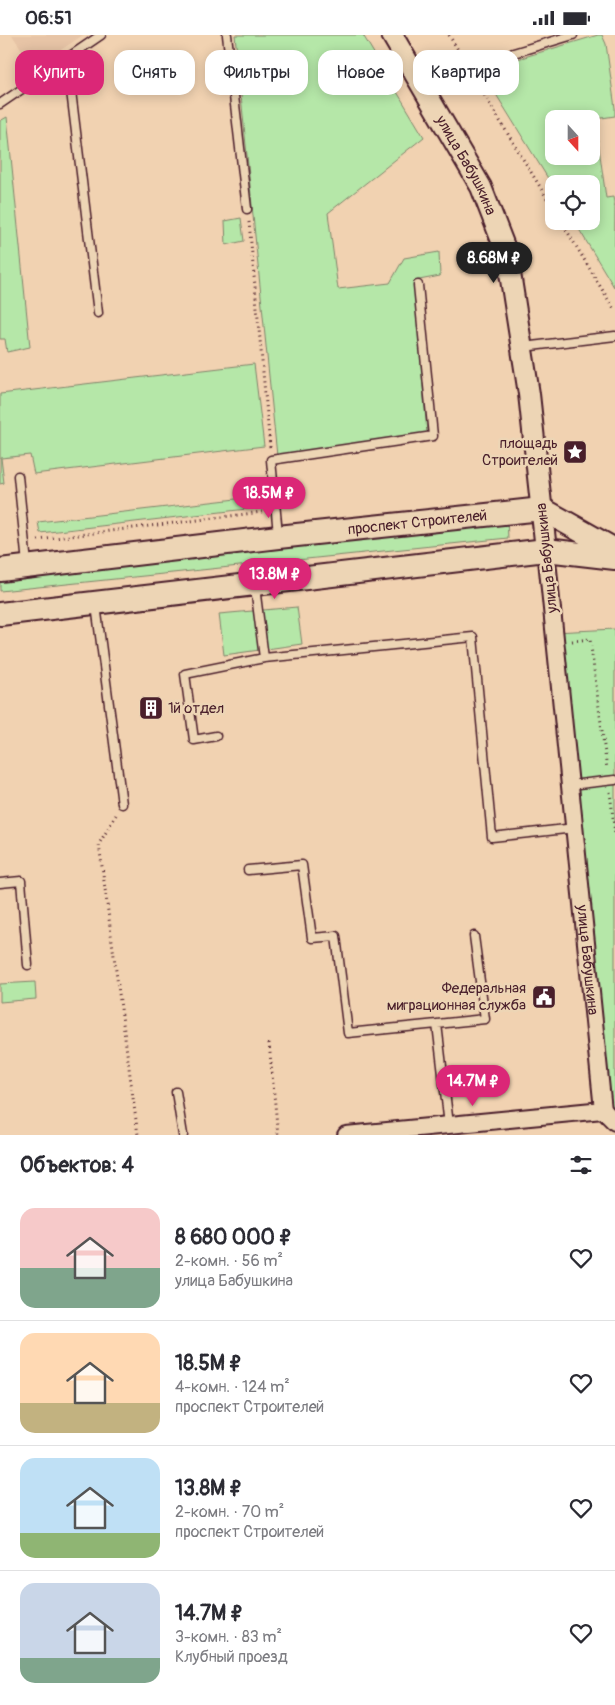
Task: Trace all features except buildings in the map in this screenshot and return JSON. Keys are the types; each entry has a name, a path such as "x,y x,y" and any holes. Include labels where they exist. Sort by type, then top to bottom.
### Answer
{"main road":[{"name":"проспект Строителей","path":"0,570 278,537 542,509"},
{"path":"542,509 615,551"},
{"path":"0,614 546,550 615,559"}],"street":[{"name":"улица Бабушкина","path":"392,35 413,71"},
{"name":"улица Бабушкина","path":"427,95 481,187 507,254 522,347 542,509 603,1110"},
{"path":"346,1135 603,1110 615,1122"}],"lane":[{"path":"79,50 101,35"},
{"path":"227,35 248,209"},
{"path":"519,50 573,35"},
{"path":"0,92 3,102 15,94"},
{"path":"71,95 98,313"},
{"path":"278,537 271,460 433,436 418,285"},
{"path":"522,347 615,336"},
{"path":"18,476 28,567"},
{"path":"255,584 264,658"},
{"path":"95,603 122,804"},
{"path":"216,736 194,740 185,674 264,658 473,637 492,837 575,828"},
{"path":"570,785 612,781"},
{"path":"248,870 302,865 312,938 336,935 348,1033 485,1019 474,936"},
{"path":"0,883 21,881 28,965"},
{"path":"436,1025 449,1125"},
{"path":"176,1092 183,1135"}],"path":[{"path":"449,35 458,50"},
{"path":"485,95 545,195"},
{"path":"248,209 271,460"},
{"path":"566,230 615,311"},
{"path":"25,541 276,511"},
{"path":"556,642 590,639 612,781 615,834"},
{"path":"122,804 99,844 138,1135"},
{"path":"269,1043 278,1135"}],"shaded area":[{"path":"12,35 83,35 61,50 22,50"}],"green space":[{"path":"235,35 363,35 372,50 318,50 318,95 399,95 424,137 328,213 338,289 390,283 404,258 439,252 440,276 414,281 427,433 277,456 241,95 308,95 308,50 236,50"},
{"path":"602,35 606,44 615,116 600,118 600,110 545,110 545,165 600,165 600,155 606,198 613,197 615,208 614,287 579,230 600,230 600,175 546,175 496,95 519,95 519,59"},
{"path":"7,117 30,347 7,352 5,339 0,339 0,121"},
{"path":"241,218 244,241 226,245 225,221"},
{"path":"254,364 264,446 34,474 30,455 1,458 4,483 0,484 0,394"},
{"path":"262,496 264,507 40,533 38,522"},
{"path":"507,519 508,538 0,591 0,575"},
{"path":"297,607 302,644 224,655 219,614"},
{"path":"615,629 615,1116 603,1110 554,632"},
{"path":"35,982 36,999 0,1002 0,984"}],"place":[{"name":"площадь Строителей","path":"575,452"},
{"name":"1й отдел","path":"151,708"},
{"name":"Федеральная миграционная служба","path":"544,997"}]}
